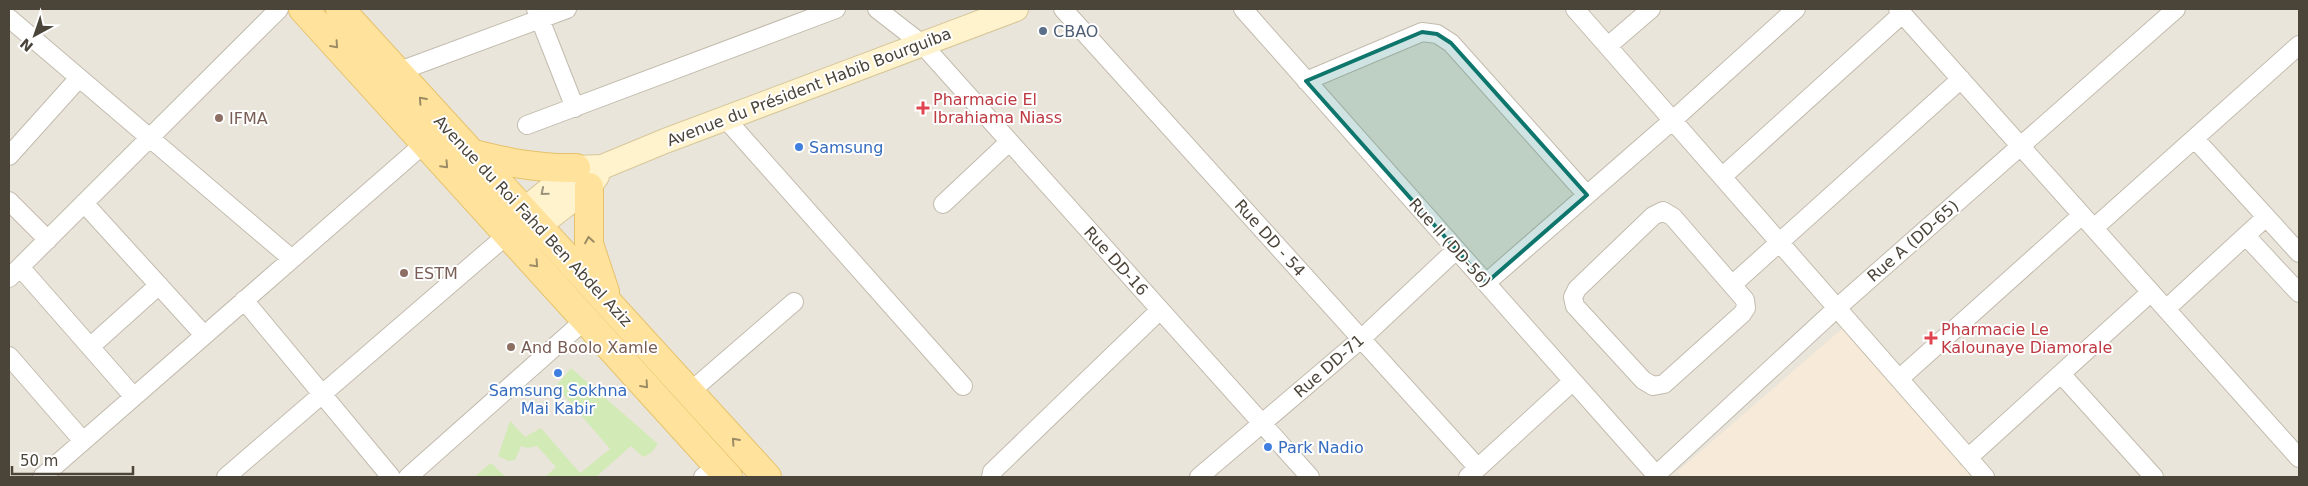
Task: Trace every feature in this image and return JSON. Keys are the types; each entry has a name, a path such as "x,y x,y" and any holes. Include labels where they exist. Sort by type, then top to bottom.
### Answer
{"main road":[{"name":"Avenue du Roi Fahd Ben Abdel Aziz","path":"302,9 586,319 716,473"},
{"name":"Avenue du Roi Fahd Ben Abdel Aziz","path":"340,9 768,477"},
{"name":"Avenue du Président Habib Bourguiba","path":"509,235 589,174 725,118 1016,9"},
{"path":"470,153 519,164 589,174 589,244 609,303"}],"street":[{"path":"134,396 90,347 14,273 279,9"},
{"path":"397,72 538,14 567,9"},
{"path":"528,125 836,9"},
{"name":"Rue DD-16","path":"877,9 922,44 1310,477"},
{"name":"Rue DD - 54","path":"1063,9 1361,338 1473,473"},
{"name":"Rue II (DD-56)","path":"1243,9 1656,477"},
{"path":"1575,9 1986,477"},
{"path":"1608,46 1651,9"},
{"path":"1486,283 1673,120 1796,9"},
{"path":"1723,176 1900,11 2299,458"},
{"name":"Rue A (DD-65)","path":"1656,477 1838,307 2168,12"},
{"path":"538,14 575,108"},
{"path":"12,17 79,78 292,259"},
{"path":"1306,81 1422,32 1437,34 1450,42 1587,195"},
{"path":"2094,228 2299,46"},
{"path":"9,156 79,78"},
{"path":"1732,285 1961,79"},
{"path":"725,118 963,386"},
{"path":"2195,139 2299,253"},
{"path":"943,204 1009,142"},
{"path":"42,477 425,143"},
{"path":"9,201 48,240"},
{"path":"84,203 204,335"},
{"path":"1663,212 1673,217 1732,285 1745,300 1746,308 1742,314 1664,384 1653,386 1643,380 1575,306 1573,297 1577,289 1646,223 1663,212"},
{"path":"1899,379 2082,215"},
{"path":"2166,309 2266,217"},
{"path":"226,477 509,235"},
{"path":"2246,236 2299,293"},
{"name":"Rue DD-71","path":"1198,477 1263,424 1361,338 1456,250"},
{"path":"90,347 159,285"},
{"path":"1968,458 2062,375 2151,292"},
{"path":"244,300 391,477"},
{"path":"691,391 794,302"},
{"path":"991,477 992,472 1160,310"},
{"path":"408,477 586,319"},
{"path":"9,356 84,441"},
{"path":"2062,375 2154,477"},
{"path":"1473,473 1573,381"}],"highlighted area":[{"path":"1422,32 1437,34 1451,43 1587,195 1486,283 1306,81"}],"shaded area":[{"path":"9,9 2299,9 2299,477 9,477"},
{"path":"1844,327 1975,477 1682,477 1677,472"}],"green space":[{"path":"571,368 658,444 651,453 643,457 631,446 596,477 545,477 556,467 537,446 528,448 521,446 515,460 509,461 498,456 510,421 525,437 541,428 580,473 610,449 556,386"},
{"path":"491,463 506,477 474,477"}],"place":[{"name":"CBAO","path":"1043,31"},
{"name":"Pharmacie El Ibrahiama Niass","path":"923,108"},
{"name":"IFMA","path":"219,118"},
{"name":"Samsung","path":"799,147"},
{"name":"ESTM","path":"404,273"},
{"name":"Pharmacie Le Kalounaye Diamorale","path":"1931,338"},
{"name":"And Boolo Xamle","path":"511,347"},
{"name":"Samsung Sokhna Mai Kabir","path":"558,373"},
{"name":"Park Nadio","path":"1268,447"}]}
